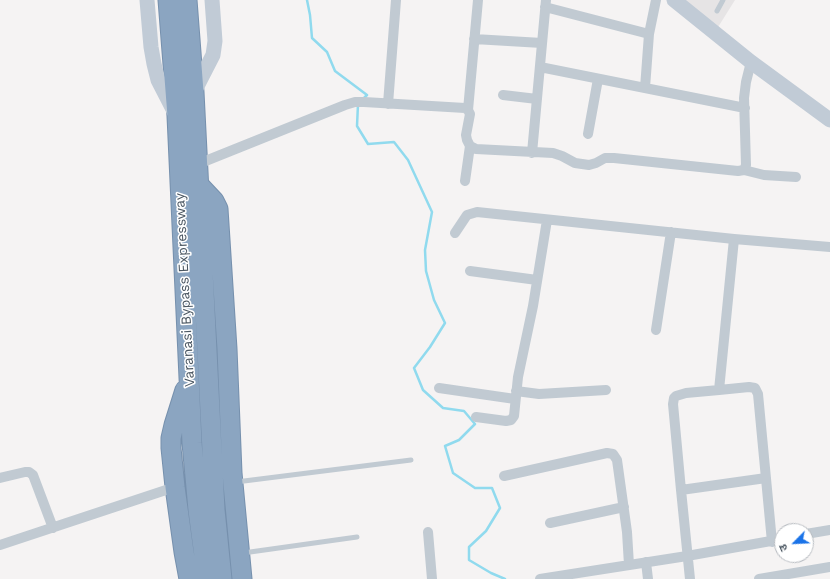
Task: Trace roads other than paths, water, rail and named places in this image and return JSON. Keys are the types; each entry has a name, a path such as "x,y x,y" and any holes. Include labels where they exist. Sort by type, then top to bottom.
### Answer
{"highway":[{"name":"Varanasi Bypass Expressway","path":"168,0 177,116 192,450 207,579"},
{"name":"Varanasi Bypass Expressway","path":"187,0 198,164 215,510 222,579"},
{"path":"199,185 214,201 218,208 227,349 233,482 242,579"},
{"path":"189,377 171,438 175,487 189,579"}],"street":[{"path":"147,0 151,47 158,80 177,116"},
{"path":"194,92 213,55 215,41 212,0"},
{"path":"388,104 396,0"},
{"path":"465,181 470,146 466,135 470,119 468,110 478,0"},
{"path":"645,88 649,34 656,0"},
{"path":"677,1 751,62 830,120"},
{"path":"532,152 545,3 649,34"},
{"path":"474,39 542,43"},
{"path":"744,170 746,165 746,82 751,62"},
{"path":"540,67 745,108"},
{"path":"588,134 598,79"},
{"path":"503,95 537,99"},
{"path":"198,164 288,127 360,102 465,108 468,110"},
{"path":"470,146 476,148 553,153 575,163 589,165 605,158 614,158 738,171 744,170 764,175 796,177"},
{"path":"455,233 468,215 477,212 734,239 830,247"},
{"path":"476,418 506,421 511,420 514,416 518,377 533,306 547,220"},
{"path":"656,330 671,232"},
{"path":"719,390 734,239"},
{"path":"470,271 537,280"},
{"path":"690,579 680,490 674,404 674,398 676,396 686,393 749,386 755,388 758,394 766,478 774,523"},
{"path":"439,388 516,395 606,390"},
{"path":"504,476 607,453 613,454 617,460 624,507 629,565"},
{"path":"0,478 25,472 29,472 33,475 53,528"},
{"path":"680,490 766,478"},
{"path":"0,545 175,487"},
{"path":"550,523 624,507"},
{"path":"814,533 830,530"},
{"path":"428,532 432,579"},
{"path":"545,579 774,541"},
{"path":"646,562 648,579"},
{"path":"759,579 830,567"}],"lane":[{"path":"717,11 723,0"},
{"path":"233,482 411,460"},
{"path":"240,553 357,538"}],"waterway":[{"path":"307,0 312,38 327,52 335,71 367,95 363,99"},
{"path":"358,104 357,126 368,144 394,142 408,160 432,212 425,250 426,271 434,300 445,323 430,347 414,368 423,390 443,408 464,411 475,424 459,440 445,446 453,473 475,488 492,488 500,508 486,531 469,547 469,560 491,573 505,579"}]}
